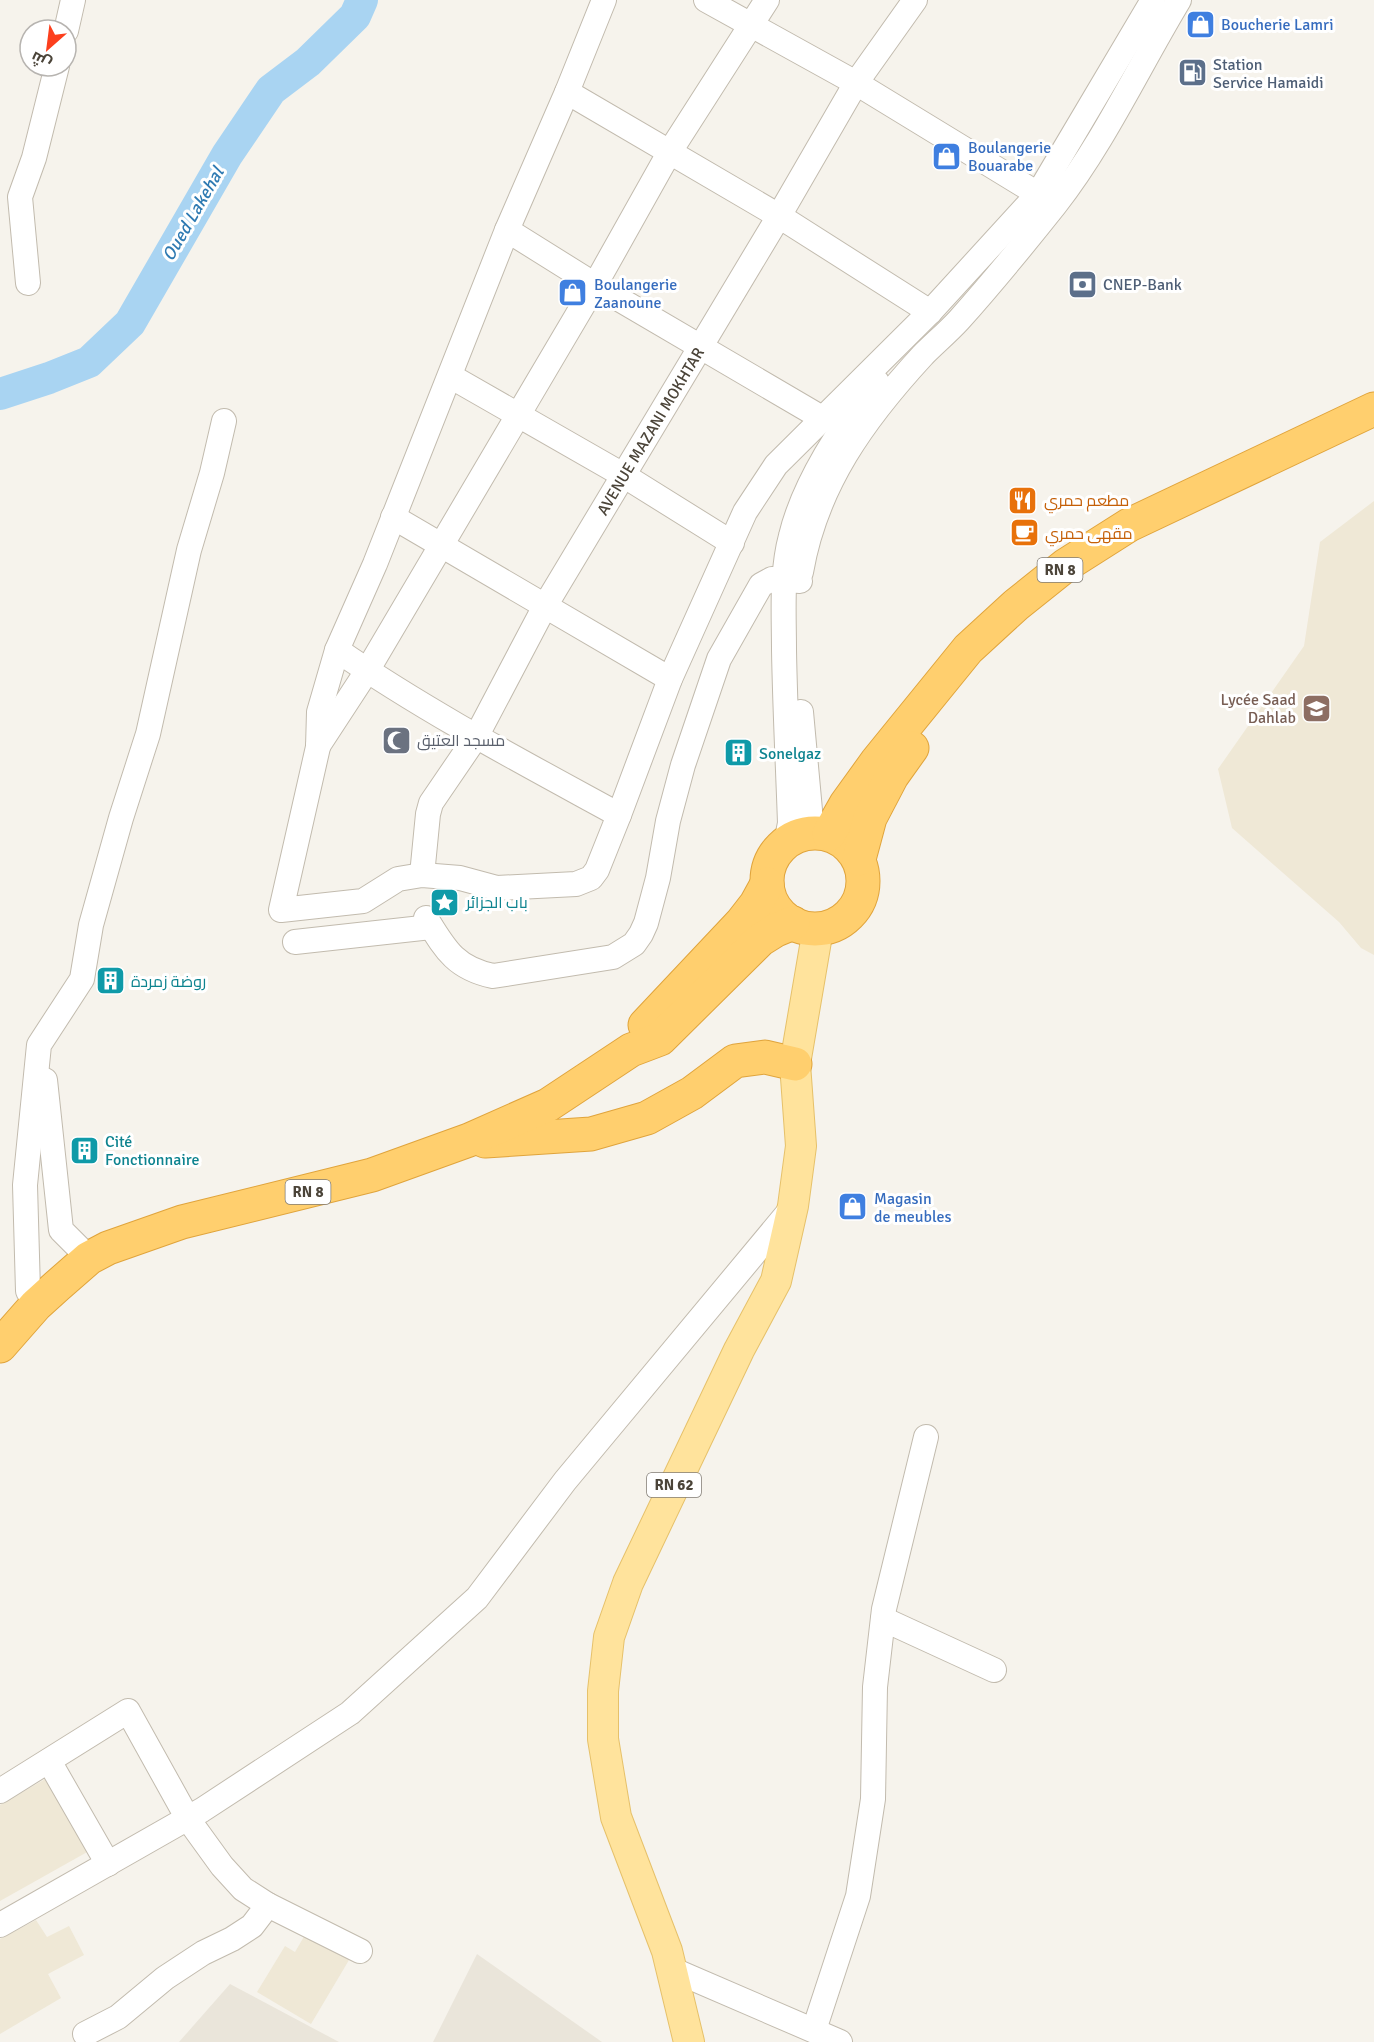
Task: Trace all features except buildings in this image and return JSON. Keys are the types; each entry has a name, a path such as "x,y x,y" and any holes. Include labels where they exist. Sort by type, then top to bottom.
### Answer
{"highway":[{"name":"RN 8","path":"824,833 884,751 968,650 1016,604 1066,565 1129,525 1374,409"},
{"name":"RN 8","path":"859,859 870,818 892,776 942,706 991,652 1039,609 1093,567 1153,532 1225,496 1374,433"},
{"path":"824,833 841,840 851,848 859,859 864,885 861,899 854,911 844,920 831,927 806,926 783,916 775,907 767,884 769,868 775,854 786,843 796,837 824,833"},
{"name":"RN 8","path":"631,1050 645,1025 742,922 756,904 767,884"},
{"name":"RN 8","path":"0,1346 47,1295 89,1258 108,1248 182,1222 372,1175 469,1140 548,1105 631,1050 660,1039 760,940 776,930 806,926"},
{"path":"469,1140 503,1141 591,1134 647,1118 692,1093 735,1061 765,1057 795,1064"}],"main road":[{"name":"RN 62","path":"689,2042 667,1951 616,1817 603,1738 603,1691 609,1637 628,1583 739,1350 776,1281 793,1206 801,1146 795,1064 806,926"}],"street":[{"path":"69,18 73,0"},
{"path":"604,0 507,230 393,517 337,650 319,712 318,747 281,910 363,901 398,879 422,875 460,878 497,888 576,884 591,878 597,870 619,815 670,679 745,512 776,465 930,312 1082,167 1179,0"},
{"path":"706,0 856,83 1047,199"},
{"path":"318,747 367,671 518,416 669,153 767,0"},
{"name":"AVENUE MAZANI MOKHTAR","path":"422,875 431,803 476,737 545,606 701,348 856,83 915,0"},
{"path":"786,843 790,823 785,700 792,579 791,536 816,473 843,426 871,388 934,314 1047,199 1153,0"},
{"path":"28,283 20,196 34,158 54,78"},
{"path":"567,92 779,216 930,312"},
{"path":"507,230 595,285 822,418"},
{"path":"450,376 623,475 732,543"},
{"path":"47,1295 42,1267 27,1227 25,1185 39,1045 82,979 91,925 121,818 148,734 189,550 212,473 224,421"},
{"path":"393,517 670,679"},
{"path":"792,579 797,622 799,696 811,821 824,833"},
{"path":"295,942 429,923 444,948 454,959 466,967 493,976 613,957 634,944 646,923 658,878 668,821 683,765 719,659 761,585 768,580 792,579"},
{"path":"337,650 367,671 476,737 619,815"},
{"path":"39,1045 61,1230 89,1258"},
{"path":"0,1925 188,1819 350,1713 477,1598 565,1481 793,1206"},
{"path":"814,2030 858,1896 873,1799 875,1687 883,1619 926,1437"},
{"path":"883,1619 993,1670"},
{"path":"0,1791 128,1711 188,1819 222,1866 243,1889 268,1905 360,1951"},
{"path":"49,1761 108,1864"},
{"path":"85,2034 118,2017 184,1965 252,1926 268,1905"},
{"path":"671,1969 840,2042"}],"shaded area":[{"name":"Lycée Saad Dahlab","path":"1374,501 1374,955 1361,948 1339,922 1232,828 1218,769 1304,646 1320,542"},
{"path":"47,1778 89,1851 0,1901 0,1805"},
{"path":"36,1920 47,1937 69,1926 84,1955 48,1974 61,1998 0,2034 0,1939"},
{"path":"309,1928 352,1955 311,2024 257,1992 285,1946 295,1952"},
{"path":"477,1954 602,2042 433,2042"},
{"path":"230,1984 339,2042 179,2042"}],"waterway":[{"name":"Oued Lakehal","path":"0,394 89,362 130,323 227,155 271,90 308,62 355,16 362,0"}],"place":[{"name":"Boucherie Lamri","path":"1200,24"},
{"name":"Station Service Hamaidi","path":"1192,73"},
{"name":"Boulangerie Bouarabe","path":"947,156"},
{"name":"CNEP-Bank","path":"1082,284"},
{"name":"Boulangerie Zaanoune","path":"573,293"},
{"name":"مطعم حمري","path":"1023,500"},
{"name":"مقهى حمري","path":"1024,533"},
{"name":"Lycée Saad Dahlab","path":"1317,708"},
{"name":"مسجد العتيق","path":"396,740"},
{"name":"Sonelgaz","path":"738,753"},
{"name":"باب الجزائر","path":"445,902"},
{"name":"روضة زمردة","path":"110,981"},
{"name":"Cité Fonctionnaire","path":"84,1150"},
{"name":"Magasin de meubles","path":"853,1207"}]}
